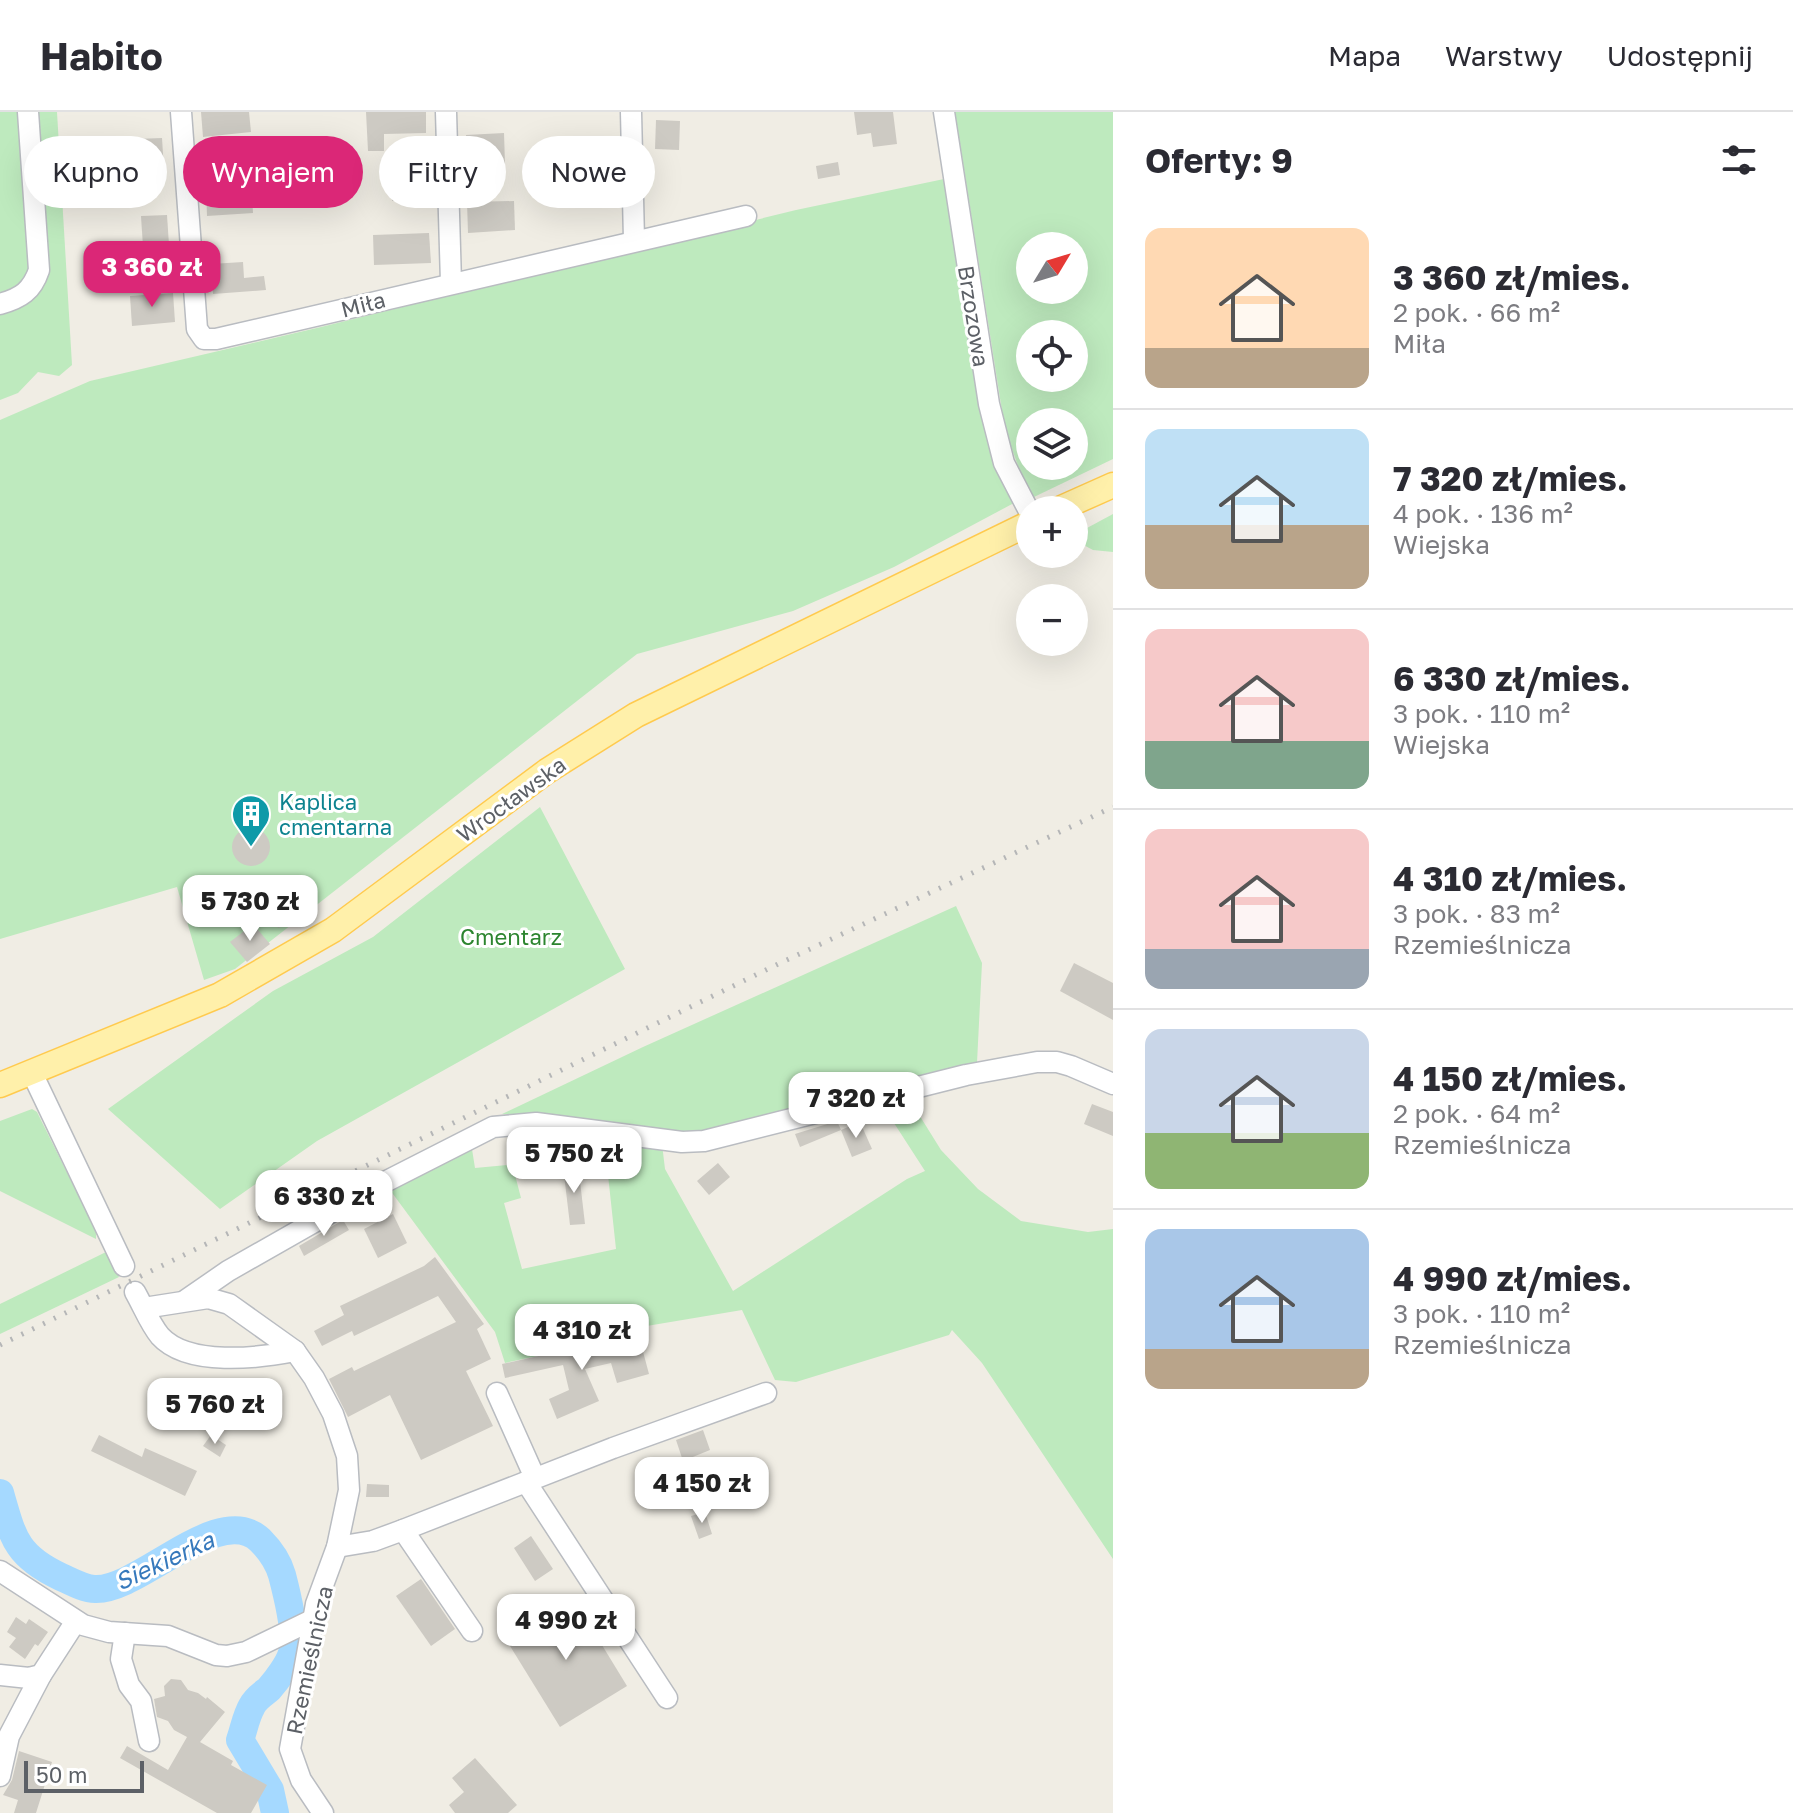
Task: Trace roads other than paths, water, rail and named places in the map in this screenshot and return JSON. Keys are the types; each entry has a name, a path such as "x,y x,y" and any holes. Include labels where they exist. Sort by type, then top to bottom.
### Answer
{"main road":[{"path":"1088,496 1113,485"},
{"name":"Wrocławska","path":"0,1085 220,995 265,971 333,930 547,771 636,715 1016,530"}],"street":[{"path":"0,304 18,299 34,285 39,270 28,112"},
{"name":"Miła","path":"181,112 197,329 204,339 216,339 746,216"},
{"path":"446,112 451,283"},
{"path":"631,112 634,240"},
{"name":"Brzozowa","path":"944,112 989,404 1004,463 1021,496"},
{"path":"186,1300 228,1271 379,1185 493,1127 536,1123 682,1142 704,1141 966,1075 1037,1062 1057,1062 1113,1084"},
{"path":"32,1073 124,1266"},
{"name":"Rzemieślnicza","path":"295,1351 271,1356 227,1358 196,1355 161,1337 140,1300 208,1298 229,1304 295,1351 333,1414 347,1456 349,1490 337,1547 306,1622 290,1749 301,1780 323,1813"},
{"path":"497,1393 531,1480 667,1698"},
{"path":"337,1547 373,1541 766,1393"},
{"path":"403,1530 472,1631"},
{"path":"0,1571 76,1621 97,1630 168,1636 208,1653 227,1656 246,1652 306,1622"},
{"path":"0,1776 9,1736 41,1675 76,1621"},
{"path":"125,1633 121,1659 129,1685 141,1701 149,1741"},
{"path":"0,1675 29,1678 41,1675"}],"waterway":[{"name":"Siekierka","path":"0,1493 13,1534 25,1553 46,1569 91,1589 113,1586 134,1577 202,1539 223,1531 243,1531 268,1548 282,1575 291,1614 293,1645 282,1672 253,1703 240,1740 270,1790 275,1813"}],"railway":[{"path":"0,1345 776,965 1113,807"}],"place":[{"name":"Kaplica cmentarna","path":"251,848"}],"park label":[{"name":"Cmentarz","path":"511,936"}]}
